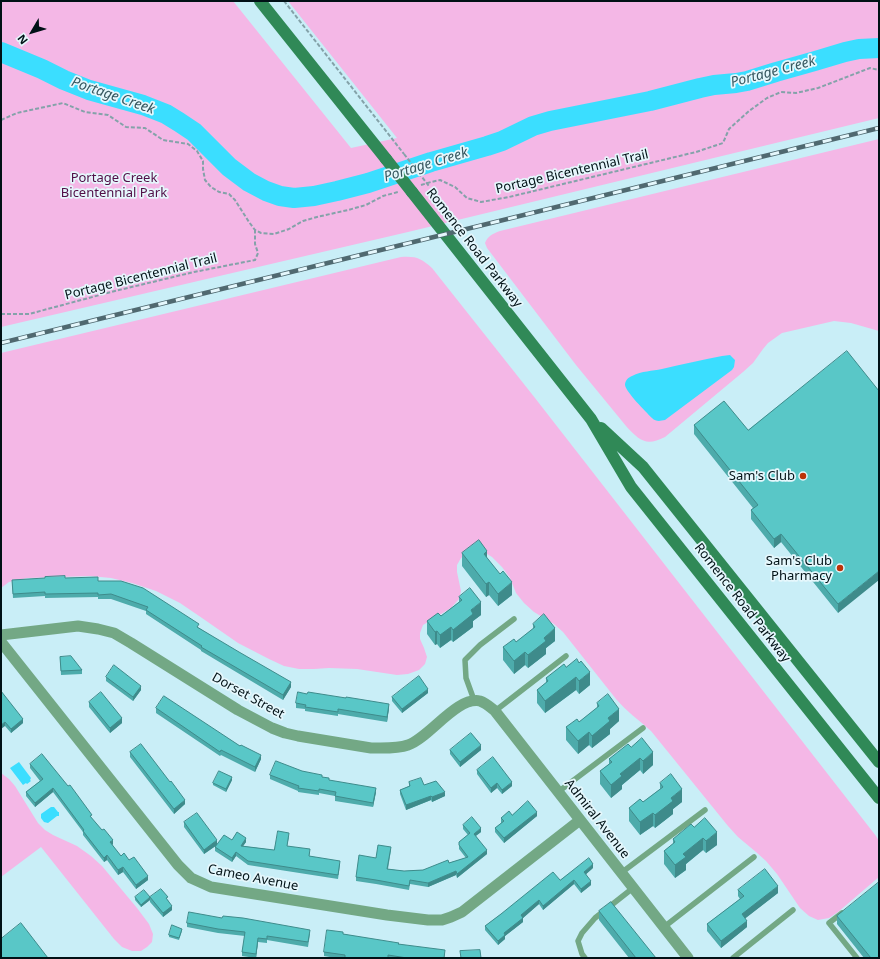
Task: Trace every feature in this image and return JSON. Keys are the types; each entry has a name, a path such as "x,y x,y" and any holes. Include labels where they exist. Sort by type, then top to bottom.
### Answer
{"street":[{"name":"Romence Road Parkway","path":"260,1 411,189 591,419 631,487 879,798"},
{"name":"Romence Road Parkway","path":"591,419 643,467 879,762"},
{"name":"Dorset Street","path":"1,635 78,626 98,628 114,633 238,710 272,728 298,736 372,748 408,745 417,740 459,706 468,701 478,701"},
{"name":"Cameo Avenue","path":"1,642 178,865 191,878 211,887 387,916 442,920 462,912 580,820"},
{"path":"807,708 825,694"},
{"name":"Admiral Avenue","path":"478,701 486,704 495,711 688,958"}],"lane":[{"path":"478,701 466,678 466,660 480,645 514,619"},
{"path":"495,711 566,656"},
{"path":"558,792 643,728"},
{"path":"621,873 705,810"},
{"path":"664,927 754,858"},
{"path":"585,958 578,942 582,933 595,918 633,888"},
{"path":"733,958 793,910"},
{"path":"845,910 829,923 857,958"}],"path":[{"path":"284,1 429,186"},
{"name":"Portage Bicentennial Trail","path":"1,120 17,113 63,103 85,112 108,115 126,127 145,128 164,140 188,144 197,151 203,162 205,180 210,187 219,192 229,194 235,200 255,230 261,233 274,234 289,229 303,221 348,210 383,196 440,180 455,187 467,198 481,202 509,197 696,152 723,143 729,129 749,111 767,98 781,92 796,93 818,88 870,68 879,70"},
{"name":"Portage Bicentennial Trail","path":"1,314 29,314 194,272 255,260 258,253 255,244 255,230"}],"green space":[{"name":"Portage Creek Bicentennial Park","path":"1,1 233,1 351,148 397,138 288,1 879,1 879,118 408,232 1,327"},
{"path":"879,139 879,331 851,323 834,321 782,333 768,343 753,363 743,372 665,437 658,440 648,442 643,440 635,435 626,426 576,365 487,248 485,243 487,239 500,231"},
{"path":"401,257 418,258 432,268 876,836 879,841 879,877 829,918 818,920 809,916 800,908 777,874 766,861 738,837 728,826 651,731 616,699 563,632 554,624 534,612 524,603 516,593 510,578 502,567 492,557 484,552 468,552 461,558 457,565 461,591 459,599 451,608 423,625 420,633 420,639 427,657 425,664 419,670 408,674 397,675 357,669 299,669 284,666 238,643 180,603 156,591 111,578 90,576 27,578 9,582 1,588 1,353"},
{"path":"1,773 15,786 38,823 45,830 77,846 102,866 149,924 153,934 152,942 147,947 141,951 132,951 122,947 41,847 1,877"}],"water":[{"path":"730,355 735,360 732,370 665,420 657,421 652,418 632,397 625,385 628,378 631,376 647,371"},
{"path":"19,762 31,778 31,781 27,784 26,783 23,785 10,768"},
{"path":"51,807 54,807 59,812 59,816 48,823 44,822 41,818 41,814"}],"building":[{"name":"Sam's Club","path":"847,351 879,391 879,571 838,604 781,534 774,539 751,510 758,505 694,425 724,401 748,430"},
{"path":"479,540 487,551 484,554 500,574 503,571 512,582 498,594 489,582 486,584 462,553"},
{"path":"65,576 65,578 98,577 98,581 121,581 143,588 199,624 197,627 291,682 283,695 201,647 202,646 146,610 148,607 111,594 45,594 45,592 13,594 12,580"},
{"path":"470,588 481,602 471,610 473,614 453,630 451,627 440,635 437,631 435,632 427,621 438,613 441,616 462,600 459,597"},
{"path":"544,614 555,628 544,638 546,641 528,655 525,652 514,661 503,647 514,639 516,642 535,627 533,624"},
{"path":"71,656 82,670 61,671 60,657"},
{"path":"577,659 579,663 581,661 590,672 579,681 576,677 545,701 537,690 548,681 546,678 564,664 566,667"},
{"path":"114,665 141,686 133,697 106,677"},
{"path":"419,676 428,689 402,709 392,697"},
{"path":"1,691 23,719 11,729 5,722 1,725"},
{"path":"101,692 122,718 110,728 89,702"},
{"path":"298,692 346,697 389,704 387,717 338,709 338,712 305,707 306,705 296,703"},
{"path":"608,694 619,709 608,718 610,721 592,736 589,732 578,741 566,727 577,719 579,722 599,706 597,703"},
{"path":"164,696 240,746 241,745 261,755 255,767 221,750 220,752 156,708"},
{"path":"471,733 481,745 460,762 450,750"},
{"path":"642,738 653,752 643,761 640,758 620,774 622,776 611,785 600,771 612,762 609,759 628,744 631,747"},
{"path":"141,744 185,800 174,809 130,752"},
{"path":"42,754 68,786 70,785 92,815 90,816 113,840 110,842 121,856 124,853 129,860 134,857 148,876 136,885 123,867 118,870 107,855 104,858 53,788 35,803 26,792 43,779 30,764"},
{"path":"493,757 512,782 502,790 497,783 491,788 477,770"},
{"path":"276,761 302,771 322,775 322,777 329,778 329,780 376,788 373,803 335,796 336,792 319,789 319,791 298,788 299,786 270,775"},
{"path":"219,771 232,777 226,789 213,783"},
{"path":"671,774 682,789 671,798 673,801 655,815 653,813 640,822 629,808 640,799 643,802 663,787 660,783"},
{"path":"421,778 424,785 436,781 445,792 406,805 400,790 410,786 409,782"},
{"path":"528,801 537,812 504,838 495,828 504,821 501,818 509,811 512,815"},
{"path":"197,813 217,840 204,850 184,822"},
{"path":"472,817 481,828 474,834 487,850 457,874 456,871 428,883 410,880 409,886 356,877 359,855 376,858 378,845 391,847 387,869 404,871 423,870 448,860 449,863 468,857 459,845 459,842 470,833 463,825"},
{"path":"705,818 717,832 706,841 703,838 683,854 686,857 675,865 664,851 675,842 673,839 691,824 694,827"},
{"path":"278,831 289,833 287,846 310,849 309,856 340,861 338,875 248,861 236,852 232,858 215,847 224,835 232,840 237,832 246,838 241,846 274,850"},
{"path":"589,858 593,864 584,872 591,881 581,889 574,880 543,906 539,900 521,915 523,918 504,933 505,935 498,941 485,926 553,872 560,880"},
{"path":"765,869 778,886 742,914 747,921 721,941 707,924 744,896 738,890"},
{"path":"879,882 879,958 871,958 837,916"},
{"path":"161,889 168,897 166,898 172,906 163,913 150,897"},
{"path":"144,890 150,897 141,905 135,897"},
{"path":"611,902 656,958 636,958 599,911"},
{"path":"189,912 222,918 223,916 243,918 310,930 308,942 267,936 267,939 258,938 256,954 242,952 245,932 187,923"},
{"path":"21,923 48,958 1,958 1,939"},
{"path":"172,925 182,929 179,938 169,935"},
{"path":"327,930 399,943 398,944 445,950 444,958 407,958 388,955 388,958 345,958 345,955 324,952"},
{"path":"480,950 481,958 461,958 460,951"}],"waterway":[{"name":"Portage Creek","path":"1,52 89,90 143,105 166,114 194,132 229,167 249,182 266,191 280,196 294,198 314,196 368,183 502,141 533,126 550,121 650,101 714,85 747,81 845,52 859,49 879,48"}],"railway":[{"path":"1,343 879,128"}],"place":[{"name":"Sam's Club","path":"803,476"},
{"name":"Sam's Club Pharmacy","path":"840,568"}]}
